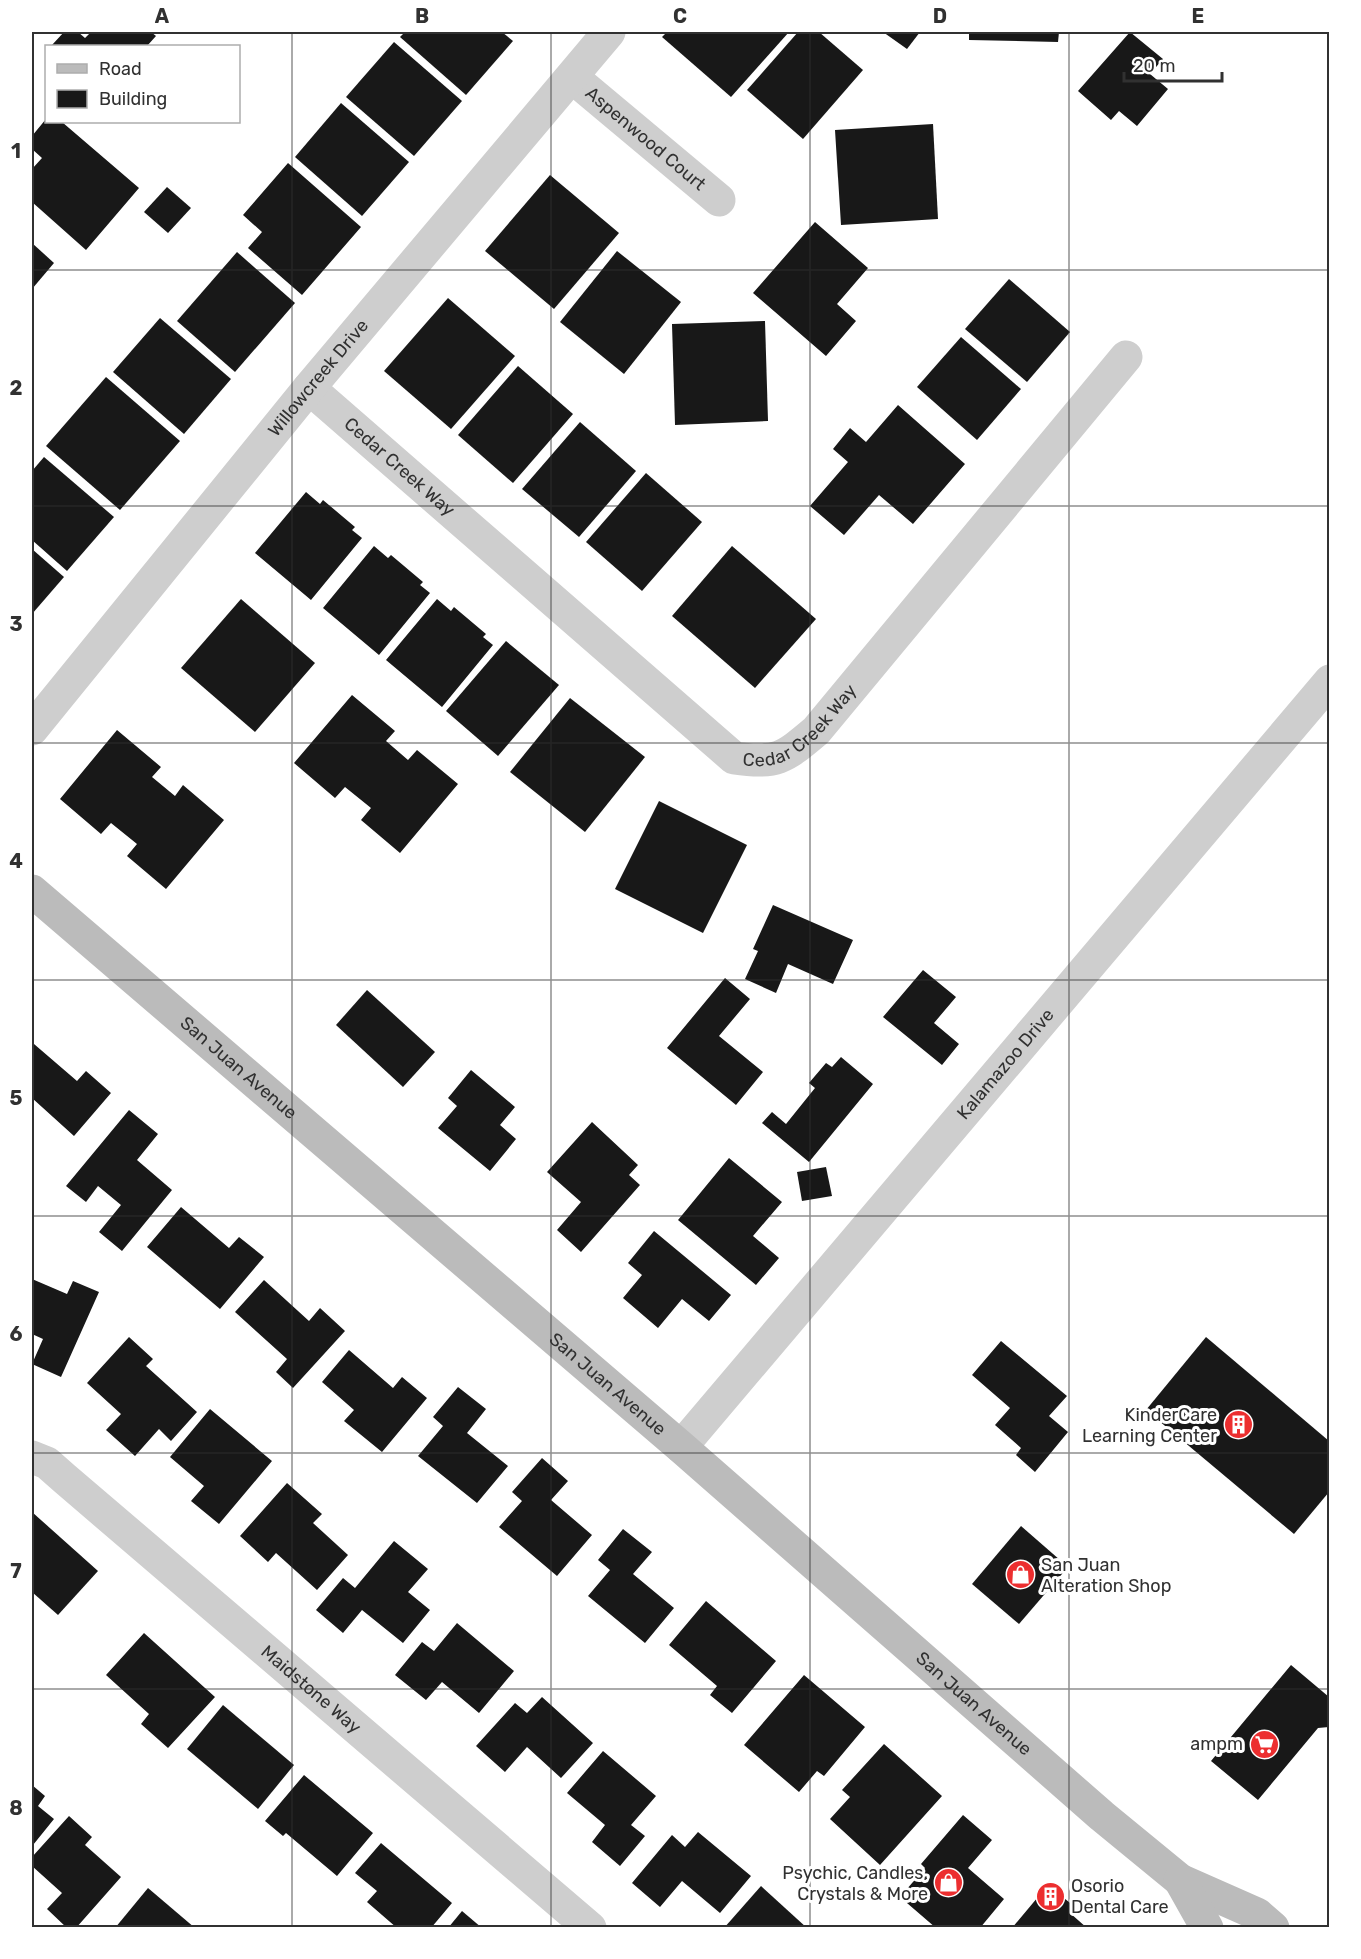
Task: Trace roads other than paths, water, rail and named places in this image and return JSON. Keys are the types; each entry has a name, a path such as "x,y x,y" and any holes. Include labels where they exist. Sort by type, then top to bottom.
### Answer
{"main road":[{"name":"San Juan Avenue","path":"32,891 681,1448 1102,1816 1180,1880 1257,1914 1273,1928"},
{"name":"San Juan Avenue","path":"1180,1880 1207,1928"}],"street":[{"name":"Willowcreek Drive","path":"32,729 309,388 609,32"},
{"name":"Aspenwood Court","path":"572,77 719,200"},
{"name":"Cedar Creek Way","path":"309,388 734,758 762,762 786,756 816,731 1126,357"},
{"name":"Kalamazoo Drive","path":"681,1448 1329,681"},
{"name":"Maidstone Way","path":"32,1457 47,1463 590,1928"}],"place":[{"name":"KinderCare Learning Center","path":"1238,1425"},
{"name":"San Juan Alteration Shop","path":"1020,1575"},
{"name":"ampm","path":"1264,1744"},
{"name":"Psychic, Candles, Crystals & More","path":"949,1883"},
{"name":"Osorio Dental Care","path":"1050,1896"}]}
